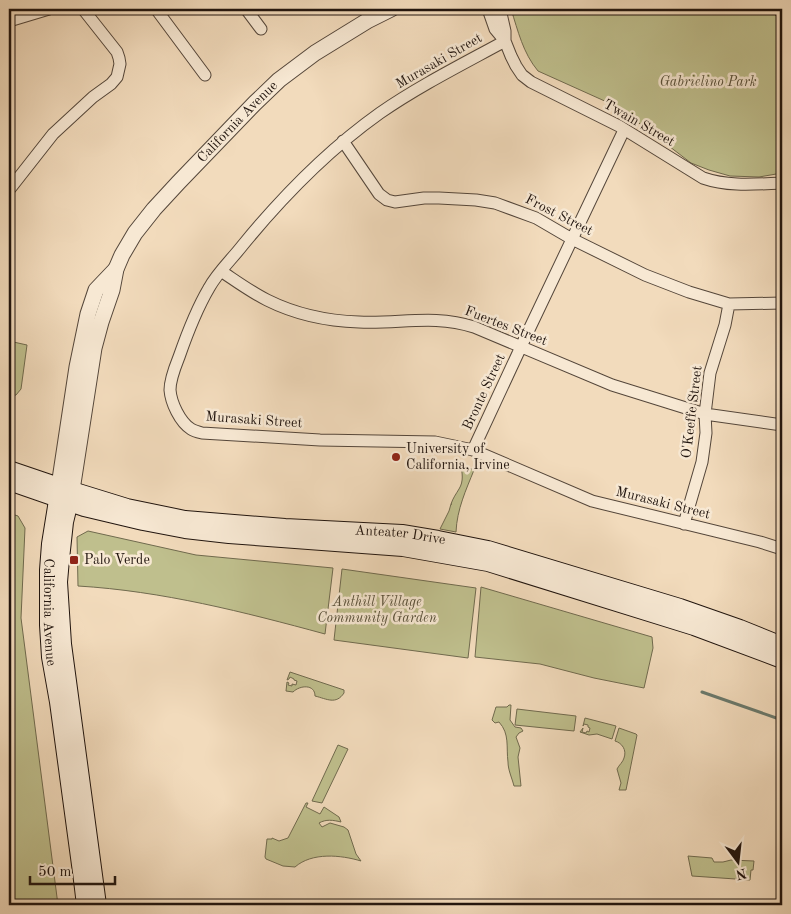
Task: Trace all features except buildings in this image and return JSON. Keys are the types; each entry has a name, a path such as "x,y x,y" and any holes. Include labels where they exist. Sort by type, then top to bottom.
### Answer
{"main road":[{"name":"Anteater Drive","path":"9,469 65,495 84,508 143,522 207,533 403,548 488,563 702,630 782,660"},
{"name":"Anteater Drive","path":"9,482 186,519 284,527 402,533 488,549 680,607 782,645"},
{"name":"California Avenue","path":"65,495 50,544 47,591 50,657 85,905"},
{"name":"California Avenue","path":"65,495 65,522 60,574 63,644 98,905"},
{"path":"671,621 685,619 782,652"}],"street":[{"path":"9,21 48,9"},
{"path":"9,187 53,134 111,84 117,76 120,64 116,52 83,9"},
{"path":"156,9 205,76"},
{"path":"246,9 261,29"},
{"name":"California Avenue","path":"65,495 77,367 88,314 96,290 116,269 135,233 154,210 279,80 315,53 367,21 391,9"},
{"name":"Twain Street","path":"488,9 495,29 505,41"},
{"name":"Twain Street","path":"500,9 505,31 505,41 510,56 522,75 531,82 624,130 703,178 715,182 739,184 782,183"},
{"name":"Murasaki Street","path":"505,41 432,81 381,113 343,141 268,214 221,271 198,308 173,374 170,389 173,403 185,424 202,433 310,439 436,442 474,450 592,501 782,549"},
{"name":"Bronte Street","path":"474,450 624,130"},
{"name":"Frost Street","path":"343,141 379,194 387,200 395,202 424,198 454,198 495,203 536,218 572,239 652,278 689,292 729,304 782,303"},
{"name":"Fuertes Street","path":"221,271 265,299 317,318 360,322 447,320 462,323 474,326 612,384 705,414 782,425"},
{"name":"O'Keeffe Street","path":"684,524 702,462 710,373 725,326 729,304"}],"green space":[{"name":"Gabrielino Park","path":"511,9 771,9 782,24 782,173 759,177 730,176 691,163 618,107 538,71 525,49"},
{"path":"9,341 27,345 21,389 16,395 9,397"},
{"path":"461,465 474,470 460,508 456,532 440,529 462,483"},
{"path":"9,513 18,516 25,528 21,618 58,905 15,905 9,876"},
{"path":"88,531 196,555 333,568 325,634 203,604 141,593 78,586 77,537"},
{"name":"Anthill Village Community Garden","path":"342,569 476,588 468,658 334,640"},
{"path":"481,587 652,637 653,648 644,688 540,664 475,657"},
{"path":"290,672 344,690 344,693 338,699 331,700 315,696 313,689 307,687 299,688 293,692 286,691 287,682 289,683 288,685 292,686 292,684 296,685 297,681 290,677 287,680"},
{"path":"511,705 510,720 515,727 521,728 523,731 516,737 520,748 518,757 521,786 514,786 510,774 505,731 499,722 495,723 492,720 496,707 507,707"},
{"path":"517,709 576,716 574,731 515,725"},
{"path":"585,718 616,726 612,739 597,734 589,735 580,732 583,728 582,732 589,732 590,728 588,725 584,724 583,726"},
{"path":"619,728 637,735 626,790 619,790 621,783 617,769 625,752 622,745 615,741"},
{"path":"338,745 348,749 322,803 312,801"},
{"path":"306,803 308,803 306,807 320,814 324,807 339,817 341,822 330,820 319,823 322,827 330,823 348,830 356,854 361,861 345,857 327,856 310,859 295,867 283,866 266,859 267,839 272,838 279,841 288,838"},
{"path":"688,856 712,858 714,862 731,860 754,861 753,870 751,870 750,880 692,876"}],"waterway":[{"path":"702,692 782,720"}],"place":[{"name":"University of California, Irvine","path":"396,457"},
{"name":"Palo Verde","path":"74,560"}]}
